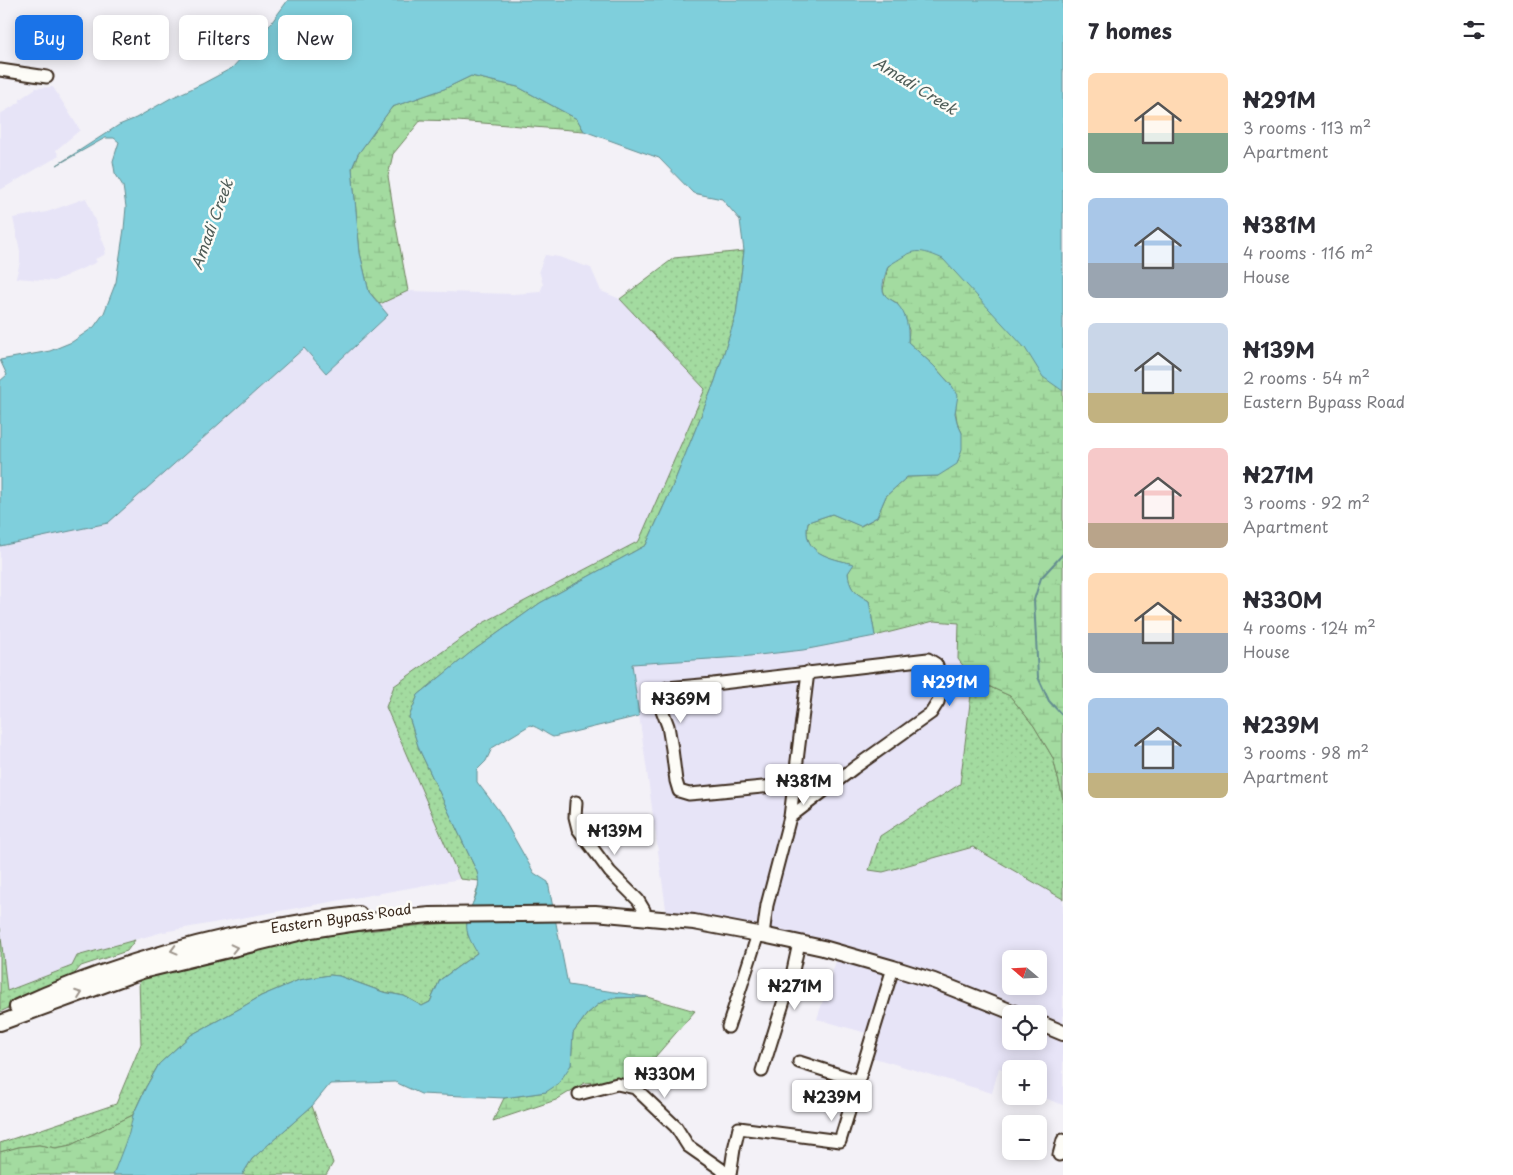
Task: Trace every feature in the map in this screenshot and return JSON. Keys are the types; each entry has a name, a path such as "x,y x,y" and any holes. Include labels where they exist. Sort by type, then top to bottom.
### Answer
{"main road":[{"name":"Eastern Bypass Road","path":"0,1014 88,978 159,954 307,920 430,910 619,906 662,912 694,922"},
{"name":"Eastern Bypass Road","path":"594,908 694,922 799,943 893,968 1002,1008"},
{"name":"Eastern Bypass Road","path":"0,1022 162,965 311,930 430,910"},
{"path":"1047,1026 1063,1033"}],"street":[{"path":"0,70 47,77"},
{"path":"790,817 854,768 931,714 938,702 941,690 940,673 936,664 928,659 667,688 661,696 662,710 668,726 679,791 689,794 794,784"},
{"path":"728,1027 761,935 790,817 808,672"},
{"path":"576,802 578,829 610,872 638,900 644,910"},
{"path":"762,1071 792,975 799,943"},
{"path":"730,1175 739,1128 840,1141 893,968"},
{"path":"799,1062 858,1081"},
{"path":"579,1094 617,1084 635,1088 676,1127 688,1146 721,1169 725,1175"},
{"path":"1059,1155 1063,1140"}],"shaded area":[{"path":"53,87 80,130 56,150 59,156 0,190 0,114 20,102 20,99 36,88"},
{"path":"86,198 106,249 104,255 95,259 97,262 54,281 16,278 20,262 20,251 13,218 47,212"},
{"path":"545,255 559,257 591,268 601,291 620,299 705,389 639,541 483,623 386,707 460,879 163,932 77,956 72,966 7,991 0,928 0,546 108,523 304,348 325,373 387,316 380,304 408,291 513,294 540,292 543,285 539,270"},
{"path":"934,621 959,622 958,659 973,679 960,784 880,836 883,872 973,847 1063,899 1063,1105 1047,1099 1047,1060 1002,1060 1002,1069 999,1068 992,1093 871,1057 877,1036 817,1019 837,958 668,923 632,664 741,657 803,650 875,636"}],"green space":[{"path":"471,76 518,87 577,119 584,131 421,120 393,154 388,176 408,291 380,304 369,292 360,253 352,169 358,154 392,107 444,89"},
{"path":"922,242 1063,344 1063,799 1053,758 1034,726 1010,696 973,679 958,659 959,623 934,621 875,636 869,601 856,593 850,583 848,573 853,564 819,553 809,541 807,533 808,522 832,514 861,526 877,517 886,496 907,477 938,476 962,433 957,422 952,386 908,342 909,330 897,303 886,297 883,290 888,266"},
{"path":"744,251 736,315 715,381 671,490 646,545 540,603 470,653 418,695 409,717 419,749 480,881 460,879 386,707 394,686 483,623 639,541 705,389 620,299 674,258"},
{"path":"973,679 1010,696 1034,726 1053,758 1063,799 1063,899 973,847 883,872 869,870 880,836 960,784"},
{"path":"480,881 491,967 136,1175 0,1175 0,1152 19,1147 39,1145 56,1148 71,1145 133,1115 159,1064 191,1035 261,996 299,980 330,975 339,976 383,992 404,996 422,1006 430,1002 440,980 478,953 468,935 467,922"},
{"path":"467,922 468,935 478,952 440,980 430,1002 422,1006 404,996 383,992 339,976 261,996 159,1064 133,1115 71,1145 56,1148 39,1145 19,1147 0,1152 0,1143 116,1104 141,1044 139,979 252,948 307,937"},
{"path":"0,928 7,991 72,966 77,956 135,940 127,951 81,966 70,979 0,1012"},
{"path":"647,997 695,1011 636,1079 584,1083 556,1100 493,1121 504,1098 546,1092 571,1065 573,1033 587,1014 600,1003 611,998"},
{"path":"312,1106 333,1163 326,1175 242,1175 252,1159"}],"water":[{"name":"Amadi Creek","path":"288,0 1063,0 1063,391 1043,377 1025,348 943,259 926,252 914,252 888,266 883,290 887,297 897,304 903,312 908,327 908,342 934,366 958,395 955,413 962,433 962,449 957,464 938,476 907,477 886,496 877,517 860,526 832,514 808,522 807,533 813,548 827,557 854,564 848,573 850,583 856,593 869,601 875,636 803,650 741,657 632,664 639,716 553,737 530,725 492,748 486,761 477,770 477,782 499,811 534,873 548,882 568,985 647,997 611,998 600,1003 587,1014 573,1033 571,1065 558,1084 546,1092 504,1098 421,1094 395,1082 330,1084 312,1106 252,1159 242,1175 113,1175 129,1133 133,1115 146,1087 159,1064 191,1035 261,996 299,980 330,975 339,976 383,992 404,996 422,1006 430,1002 440,980 477,953 469,938 467,926 468,915 477,892 477,872 419,749 409,717 418,695 470,653 540,603 646,545 671,490 715,381 736,315 744,251 740,220 722,199 693,193 659,158 584,131 577,119 518,87 471,76 444,89 392,107 358,154 352,168 360,253 369,292 388,315 326,373 304,348 108,523 0,546 0,381 7,375 0,360 50,351 72,342 94,327 104,313 116,282 124,229 126,207 123,186 115,173 113,161 119,142 114,138 105,138 57,165 119,125 232,68 239,60 268,60 268,28"}],"waterway":[{"path":"1063,554 1041,578 1034,600 1038,677 1049,701 1063,716"}]}
